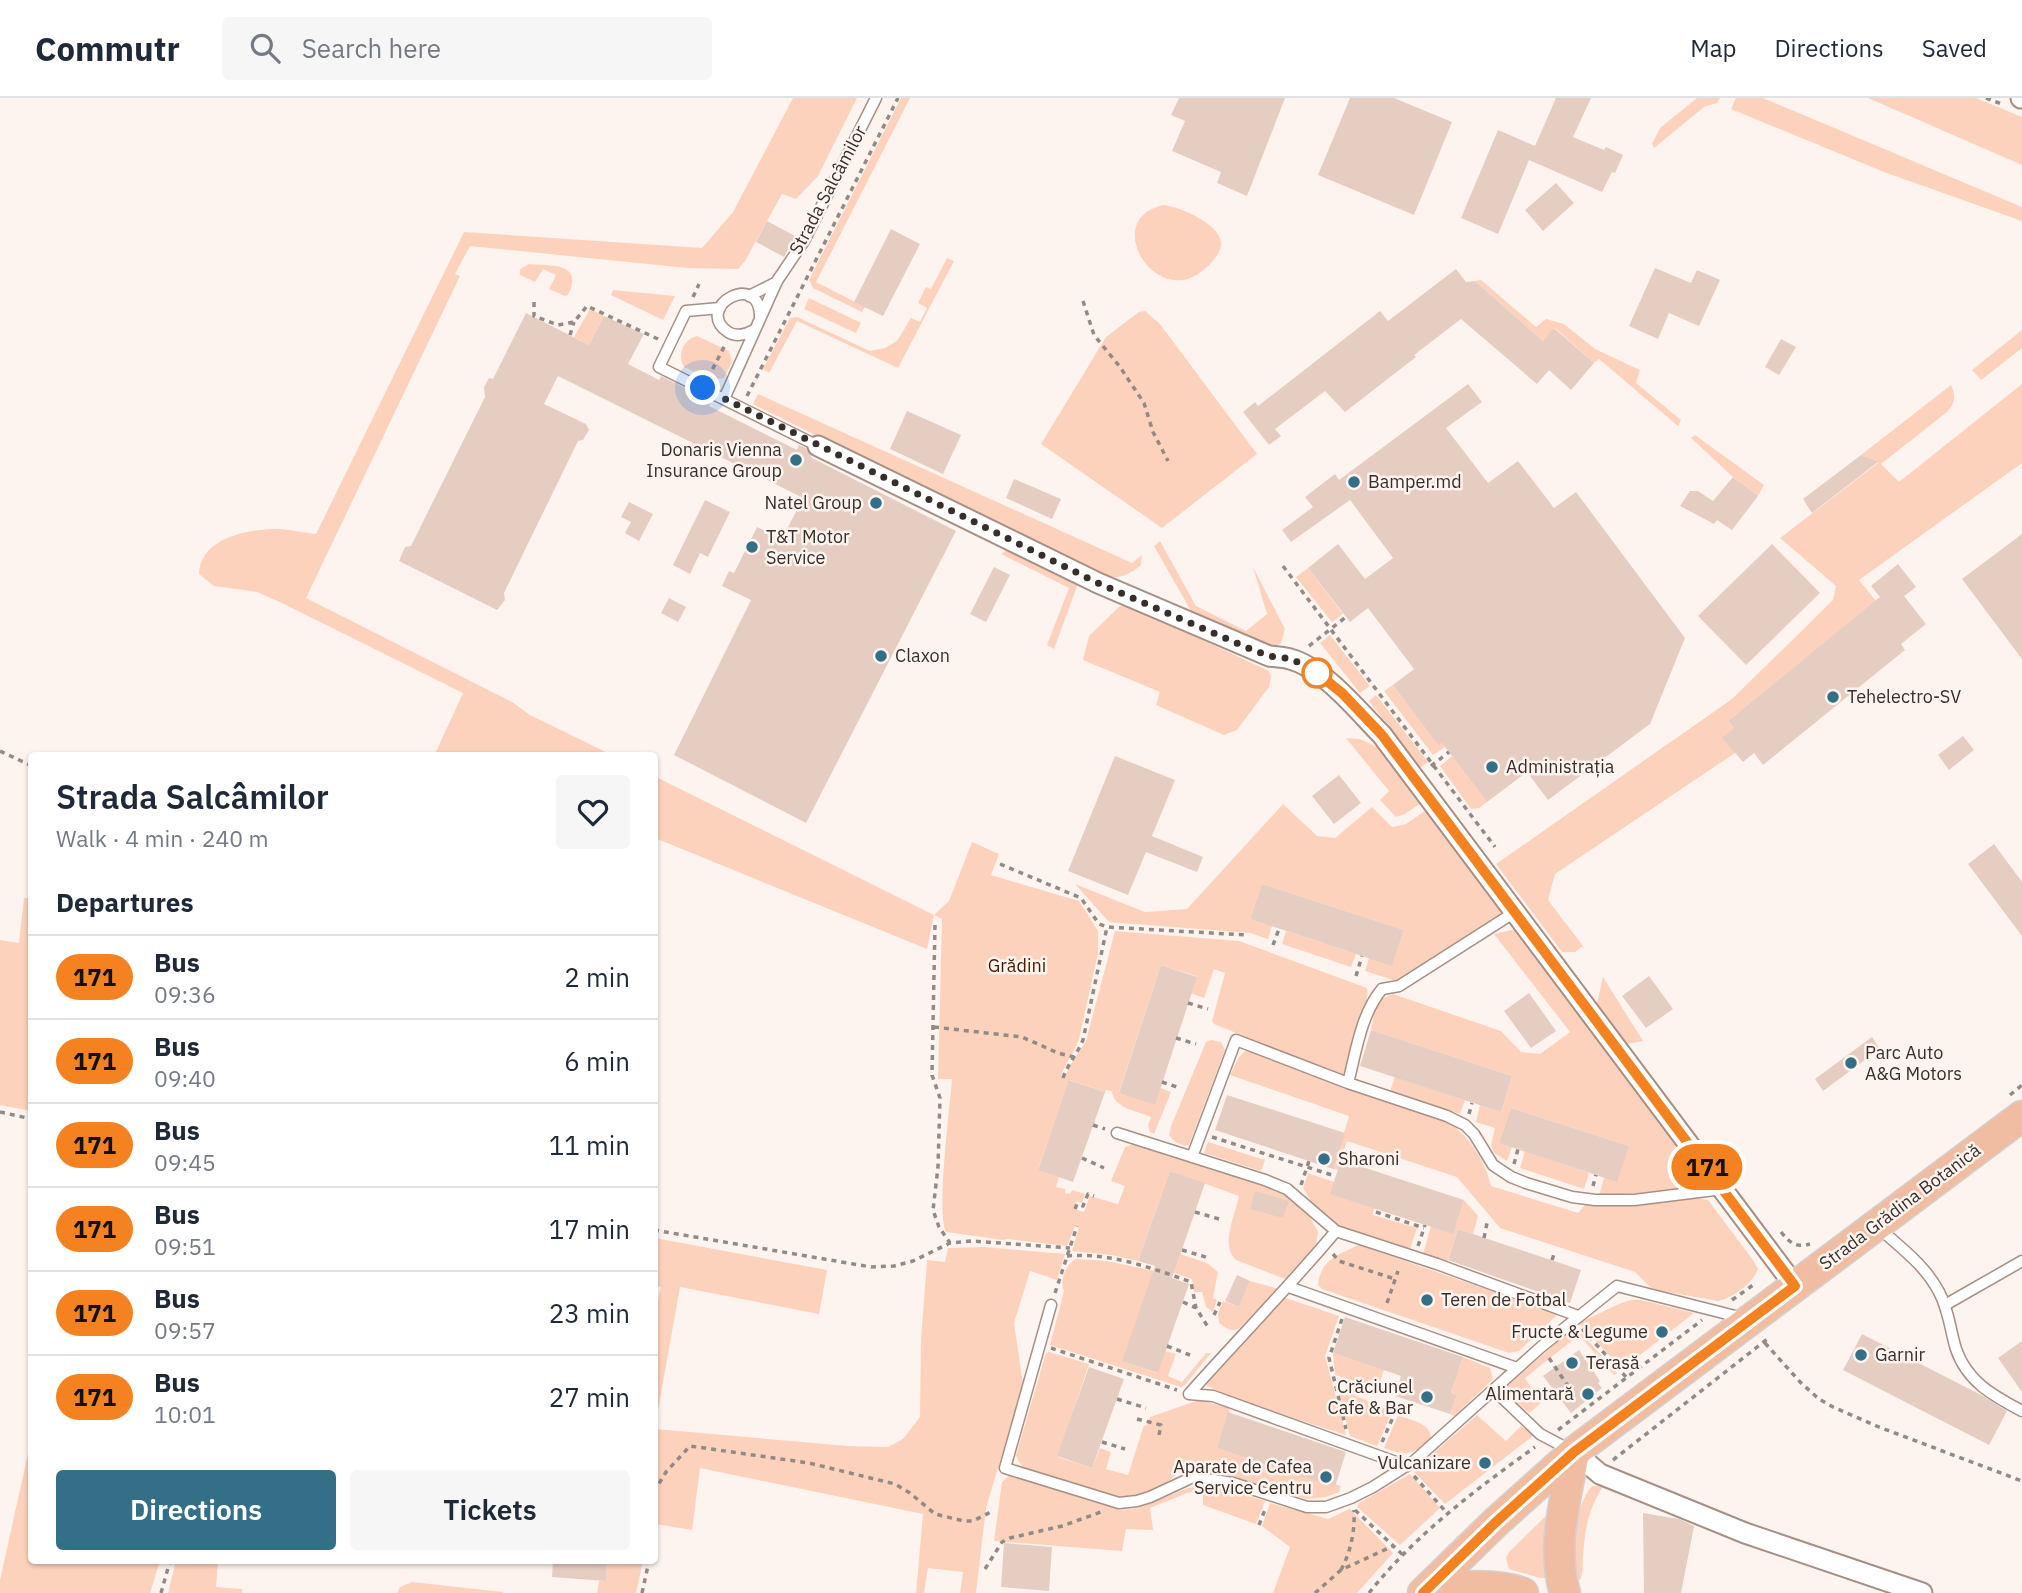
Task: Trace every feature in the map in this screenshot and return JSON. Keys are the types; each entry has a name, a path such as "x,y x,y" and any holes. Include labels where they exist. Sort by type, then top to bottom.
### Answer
{"main road":[{"name":"Strada Grădina Botanică","path":"1423,1593 1574,1452 2022,1116"},
{"path":"1565,1593 1561,1578 1559,1536 1574,1452"},
{"path":"1430,1593 1470,1587 1498,1588 1523,1593"}],"street":[{"name":"Strada Salcâmilor","path":"818,446 1098,583 1269,656 1292,659 1317,673 1342,693 1382,735 1795,1286"},
{"path":"1574,1452 1600,1474 1745,1534 1922,1593"}],"lane":[{"name":"Strada Salcâmilor","path":"724,399 777,281 804,241 876,98"},
{"name":"Strada Salcâmilor","path":"777,281 749,296 735,294 723,301 720,307 686,311 659,367 818,446"},
{"path":"749,296 759,305 760,318"},
{"path":"720,307 720,321 723,328 731,334 741,335 754,330"},
{"path":"1348,1083 1364,1024 1373,1000 1382,989 1399,986 1515,912"},
{"path":"1192,1157 1236,1040 1348,1083 1447,1116 1465,1125 1475,1134 1499,1170 1511,1177 1573,1197 1634,1200 1724,1189"},
{"path":"1117,1133 1229,1167 1287,1189 1336,1231 1415,1257 1576,1318"},
{"path":"1876,1226 1920,1265 1938,1289 1964,1367 1987,1392 2022,1411"},
{"path":"1189,1394 1236,1340 1289,1287 1336,1231"},
{"path":"1945,1305 2022,1261"},
{"path":"1051,1305 1005,1468 1119,1503 1137,1502 1193,1477 1233,1483 1307,1507 1326,1507 1373,1487 1407,1465 1517,1368 1617,1286 1752,1318"},
{"path":"1289,1287 1517,1368"},
{"path":"1494,1390 1540,1434 1574,1452"},
{"path":"1189,1394 1213,1396 1407,1465"}],"path":[{"path":"741,407 898,98"},
{"path":"1083,301 1094,335 1120,366 1143,403 1153,432 1168,461"},
{"path":"534,302 534,316 558,325 573,323"},
{"path":"570,335 573,323 587,306 670,344"},
{"path":"703,388 731,334"},
{"path":"1283,566 1495,847"},
{"path":"1292,659 1346,617"},
{"path":"0,751 28,764"},
{"path":"1415,779 1449,752"},
{"path":"1000,863 1081,898 1099,924 1107,927 1246,935"},
{"path":"935,925 932,1075 940,1098 938,1167 933,1210 939,1227 950,1243"},
{"path":"1063,1078 1083,1040 1107,927"},
{"path":"1273,945 1279,929"},
{"path":"1356,976 1362,956"},
{"path":"1188,1003 1208,1009"},
{"path":"934,1027 1022,1037 1074,1057"},
{"path":"1176,1038 1196,1044"},
{"path":"1162,1082 1180,1088"},
{"path":"0,1112 28,1118"},
{"path":"1200,1133 1332,1175"},
{"path":"1242,1146 1244,1140"},
{"path":"1082,1158 1104,1168"},
{"path":"1307,1167 1309,1161"},
{"path":"1075,1209 1077,1204 1083,1206 1088,1194 1094,1196"},
{"path":"1195,1212 1219,1219"},
{"path":"1376,1212 1425,1226 1415,1257"},
{"path":"1484,1238 1487,1223"},
{"path":"1051,1305 1077,1226"},
{"path":"658,1231 871,1266 894,1266 924,1256 950,1243 971,1241 1070,1248"},
{"path":"1325,1244 1339,1261 1395,1279"},
{"path":"1182,1250 1209,1258"},
{"path":"1552,1260 1554,1254"},
{"path":"1067,1256 1082,1255 1128,1262 1191,1282 1196,1308 1208,1327"},
{"path":"1387,1303 1398,1271"},
{"path":"1600,1474 1752,1318 1756,1283"},
{"path":"1183,1302 1196,1308"},
{"path":"1214,1315 1220,1302"},
{"path":"1347,1307 1329,1358 1350,1445"},
{"path":"1576,1318 1627,1378"},
{"path":"1752,1318 1801,1383 1819,1399 1879,1427 2022,1480"},
{"path":"1167,1346 1190,1355"},
{"path":"1541,1348 1570,1389"},
{"path":"1063,1352 1189,1394"},
{"path":"1117,1399 1146,1408"},
{"path":"1377,1455 1398,1406"},
{"path":"1137,1419 1161,1425 1159,1435"},
{"path":"1102,1442 1125,1449"},
{"path":"658,1485 666,1472 690,1446 809,1463 895,1484 936,1514 964,1521 973,1521 993,1511"},
{"path":"1407,1465 1447,1513"},
{"path":"985,1569 1002,1542 1010,1538 1093,1516 1119,1503"},
{"path":"1341,1570 1352,1541 1355,1525 1353,1508 1403,1555"},
{"path":"1315,1593 1341,1570 1393,1546"},
{"path":"161,1593 169,1564"},
{"path":"642,1593 648,1564"}],"green space":[{"path":"793,98 857,98 818,176 796,199 782,194 738,269 687,268 470,246 455,274 460,276 306,598 606,752 436,752 463,693 282,603 257,592 214,586 199,574 201,562 207,552 227,538 252,531 277,529 316,534 464,232 702,248 733,212"},
{"path":"901,98 910,98 816,282 865,307 862,312 813,288 809,280"},
{"path":"1697,98 1720,98 1717,103 1704,107 1654,148 1652,144 1660,128"},
{"path":"1736,98 1763,98 2022,207 2022,221 1884,172 1731,109"},
{"path":"1868,98 1976,98 2022,117 2022,165"},
{"path":"1163,205 1199,218 1215,230 1220,238 1219,253 1214,260 1202,271 1185,280 1168,279 1153,271 1142,258 1136,242 1136,227 1145,214"},
{"path":"947,258 954,261 898,368 797,321 769,373 763,369 790,318 797,317 870,351 885,348 897,341 911,318 920,322 927,308 918,303 926,287 931,289"},
{"path":"529,264 555,266 568,271 572,284 568,295 549,289 556,275 543,269 535,282 520,275 520,269"},
{"path":"1481,280 1536,327 1546,319 1564,324 1595,349 1640,370 1636,383 1681,420 1678,426 1599,359 1594,363 1555,328 1543,341 1475,281"},
{"path":"613,290 675,296 663,320 611,295"},
{"path":"809,298 861,323 856,333 804,309"},
{"path":"590,309 604,316 589,345 574,337"},
{"path":"1145,311 1160,324 1257,454 1162,528 1041,444 1106,337 1139,312"},
{"path":"2022,330 2022,348 1981,380 1972,370"},
{"path":"697,336 729,351 732,362 724,378 713,380 684,367 681,358 683,348 688,340"},
{"path":"2022,384 2022,463 1859,580 1876,601 1728,721 1734,728 1735,753 1555,874 1548,900 1583,946 1575,952 1562,952 1496,864 1732,699 1833,600 1836,586 1780,538 1878,463 1861,455 1951,385 1954,400 1947,412 1881,464 1899,482"},
{"path":"758,394 1132,563 1142,555 1141,565 1120,577 1095,574 753,404"},
{"path":"1695,435 1764,485 1758,496 1691,438"},
{"path":"1160,541 1196,606 1246,631 1267,614 1253,567 1285,629 1281,643 1275,647 1268,646 1191,611 1154,546"},
{"path":"1010,548 1079,581 1054,649 1047,645 1069,588 1001,554"},
{"path":"1308,568 1343,614 1332,622 1296,577"},
{"path":"1120,606 1130,606 1269,671 1269,687 1237,730 1224,735 1156,705 1160,692 1083,660 1089,636"},
{"path":"1330,635 1370,686 1360,693 1320,643"},
{"path":"1393,685 1439,745 1442,743 1445,747 1433,755 1384,691"},
{"path":"1376,695 1428,762 1420,768 1369,701"},
{"path":"1346,738 1360,739 1377,747 1421,803 1396,817 1380,800 1389,791"},
{"path":"1452,756 1487,802 1479,808 1471,809 1440,766"},
{"path":"658,778 934,915 927,949 658,839"},
{"path":"1283,804 1317,836 1335,838 1372,807 1392,827 1406,824 1426,810 1505,914 1396,981 1365,971 1369,958 1392,965 1404,930 1262,884 1250,919 1272,926 1268,939 1250,933 1109,922 1075,884 1145,912 1187,909"},
{"name":"Grădini","path":"972,842 999,854 991,875 1079,901 1098,931 1098,953 1079,1039 1061,1077 1065,1078 1086,1041 1115,931 1239,941 1367,988 1363,1018 1343,1076 1214,1024 1212,1021 1225,973 1214,969 1204,998 1191,993 1196,976 1161,965 1119,1092 1160,1088 1171,1092 1154,1134 1150,1132 1148,1125 1151,1117 1121,1105 1113,1097 1112,1091 1105,1092 1070,1080 1038,1169 1059,1177 1056,1187 1065,1189 1065,1193 1070,1194 1072,1190 1085,1194 1082,1203 1076,1201 1074,1209 1084,1212 1090,1196 1118,1204 1125,1186 1111,1181 1125,1147 1137,1143 1283,1192 1305,1208 1318,1232 1316,1244 1292,1275 1285,1279 1236,1260 1231,1254 1230,1230 1239,1196 1170,1171 1138,1261 1072,1251 1079,1227 1075,1226 1067,1246 946,1232 942,1204 952,1079 938,1079 942,919 934,915 949,901"},
{"path":"24,898 28,898 28,1110 0,1105 0,940 19,943"},
{"path":"1516,929 1700,1175 1699,1186 1599,1196 1604,1178 1629,1146 1511,1108 1499,1143 1512,1147 1507,1161 1494,1153 1491,1145 1495,1128 1476,1122 1480,1105 1501,1112 1512,1076 1371,1030 1379,1003 1393,994 1501,1031 1521,1052 1540,1054 1570,1032 1494,934"},
{"path":"1286,931 1356,954 1351,967 1282,944"},
{"path":"1603,977 1643,1041 1627,1044 1597,1003"},
{"path":"1206,1042 1221,1042 1225,1050 1189,1145 1185,1146 1175,1142 1169,1135 1171,1126"},
{"path":"1246,1050 1363,1094 1445,1120 1461,1132 1474,1148 1485,1167 1491,1186 1578,1213 1585,1205 1628,1205 1696,1198 1708,1200 1758,1269 1742,1289 1718,1301 1657,1290 1650,1287 1635,1272 1500,1228 1457,1177 1347,1141 1338,1170 1333,1169 1349,1116 1230,1075 1239,1057"},
{"path":"1395,1077 1465,1100 1460,1114 1390,1091"},
{"path":"1208,1142 1265,1160 1261,1171 1204,1153"},
{"path":"1525,1151 1589,1173 1584,1189 1520,1168"},
{"path":"1308,1173 1334,1182 1374,1208 1373,1215 1417,1228 1410,1249 1337,1225 1315,1208 1303,1188"},
{"path":"1464,1200 1478,1216 1473,1234 1458,1229 1447,1262 1423,1254 1431,1226 1453,1233"},
{"path":"658,1239 827,1270 819,1314 680,1287 658,1410 658,1302 661,1287 658,1286"},
{"path":"1359,1245 1558,1314 1519,1351 1509,1353 1322,1289 1318,1285 1322,1269 1338,1255"},
{"path":"985,1247 1065,1254 1057,1280 1030,1271 1014,1323 1023,1384 986,1508 976,1593 960,1593 963,1572 928,1568 924,1593 916,1593 923,1514 700,1468 692,1530 658,1524 658,1429 848,1446 888,1447 903,1439 920,1417 921,1340 927,1260 945,1262 948,1248"},
{"path":"1180,1254 1207,1263 1218,1272 1213,1298 1217,1300 1213,1312 1206,1307 1202,1292 1194,1292 1192,1279 1174,1273"},
{"path":"1076,1259 1107,1261 1154,1271 1123,1361 1157,1373 1165,1351 1176,1354 1168,1376 1182,1382 1206,1353 1211,1353 1185,1385 1181,1387 1050,1345 1064,1291 1064,1273"},
{"path":"1250,1281 1279,1289 1238,1329 1228,1329 1219,1323 1218,1314 1223,1301 1239,1307"},
{"path":"1283,1297 1339,1316 1325,1356 1346,1435 1234,1399 1204,1384"},
{"path":"1631,1300 1694,1313 1622,1369 1579,1323"},
{"path":"1575,1326 1617,1373 1614,1375 1579,1335 1525,1378 1541,1403 1529,1413 1503,1390"},
{"path":"1046,1353 1089,1364 1058,1457 1092,1468 1100,1448 1111,1452 1106,1469 1128,1475 1144,1425 1146,1426 1150,1417 1199,1400 1230,1408 1217,1448 1341,1486 1339,1492 1326,1497 1306,1499 1187,1463 1175,1476 1160,1486 1143,1494 1126,1497 1091,1491 1032,1472 1018,1461 1016,1455"},
{"path":"1333,1353 1384,1370 1377,1389 1335,1375"},
{"path":"1463,1357 1490,1368 1493,1379 1454,1416 1450,1414 1457,1395 1451,1393"},
{"path":"1337,1387 1392,1412 1377,1446 1350,1436"},
{"path":"1398,1415 1424,1425 1431,1438 1409,1453 1384,1448"},
{"path":"1477,1415 1506,1441 1521,1426 1534,1435 1445,1504 1413,1471"},
{"path":"28,1454 28,1564 159,1564 150,1593 0,1593 0,1580"},
{"path":"1410,1474 1440,1508 1400,1545 1357,1507 1359,1503"},
{"path":"1010,1475 1121,1510 1138,1508 1188,1488 1202,1486 1216,1486 1265,1501 1256,1524 1203,1505 1203,1490 1187,1493 1150,1508 1153,1530 1126,1529 1122,1551 994,1541 1002,1482"},
{"path":"1592,1486 1603,1486 1588,1520 1582,1575 1577,1583 1573,1559 1574,1533 1581,1507"},
{"path":"1270,1503 1328,1519 1350,1509 1393,1553 1357,1593 1273,1593 1290,1547 1262,1526"},
{"path":"1551,1511 1548,1578 1509,1569 1506,1558 1509,1552"},
{"path":"175,1564 218,1564 216,1587 242,1589 242,1593 168,1593"},
{"path":"607,1564 642,1564 636,1593 597,1593 599,1581 606,1581"},
{"path":"412,1582 503,1593 397,1593 400,1587"}],"building":[{"path":"1179,98 1285,98 1247,196 1217,183 1221,172 1172,151 1185,121 1171,115"},
{"path":"1350,98 1394,98 1452,122 1414,215 1318,175"},
{"path":"1556,98 1591,98 1573,137 1623,155 1602,192 1529,160 1498,234 1461,218 1498,130 1535,146"},
{"path":"1556,183 1574,203 1543,231 1525,210"},
{"path":"767,221 795,236 784,257 756,242"},
{"path":"891,229 920,244 883,316 854,302"},
{"path":"1655,268 1691,283 1697,270 1720,280 1699,326 1669,313 1658,339 1629,326"},
{"path":"1456,269 1466,282 1475,281 1543,341 1554,328 1594,363 1571,390 1549,370 1537,384 1461,319 1345,412 1325,391 1275,429 1281,436 1269,445 1243,412 1255,402 1258,406 1380,311 1388,321"},
{"path":"526,313 589,345 604,316 644,334 628,364 659,380 661,376 711,401 709,406 797,450 799,445 806,448 812,458 956,531 806,823 674,755 751,600 722,586 729,571 734,573 757,527 782,539 803,498 558,376 544,404 586,424 589,430 583,440 578,441 504,593 505,600 497,610 399,561 405,547 411,546 485,397 484,387 489,378 493,379"},
{"path":"1781,339 1796,347 1779,375 1765,367"},
{"path":"1468,384 1482,402 1446,428 1488,483 1518,461 1554,508 1576,492 1685,638 1650,724 1548,800 1527,772 1487,802 1442,743 1439,746 1393,685 1414,669 1368,608 1350,622 1308,568 1338,544 1365,579 1393,558 1350,500 1291,542 1282,530 1313,507 1305,497 1335,474 1339,480"},
{"path":"907,411 961,435 943,474 890,449"},
{"path":"1861,455 1878,462 1812,513 1803,499"},
{"path":"1733,477 1758,496 1732,530 1717,520 1714,524 1680,506 1690,491 1698,491 1713,501"},
{"path":"1014,479 1061,499 1052,519 1006,498"},
{"path":"705,500 730,512 708,557 700,553 690,574 673,565"},
{"path":"629,502 653,514 639,541 625,533 631,522 621,517"},
{"path":"2022,534 2022,659 1962,579"},
{"path":"1772,544 1820,593 1746,665 1698,616"},
{"path":"1898,564 1916,587 1904,596 1926,624 1901,644 1905,650 1763,765 1754,753 1743,762 1722,738 1734,728 1728,721 1880,597 1871,586"},
{"path":"994,567 1010,575 986,622 970,614"},
{"path":"669,598 686,607 678,622 661,613"},
{"path":"1963,736 1974,750 1949,770 1938,755"},
{"path":"1115,756 1175,780 1152,836 1203,857 1197,872 1146,852 1128,895 1068,871"},
{"path":"1339,775 1361,803 1334,824 1312,796"},
{"path":"1994,844 2022,882 2022,936 1968,864"},
{"path":"1262,884 1404,930 1392,966 1250,919"},
{"path":"1161,965 1197,977 1155,1105 1119,1093"},
{"path":"1649,976 1673,1009 1646,1028 1622,996"},
{"path":"1529,993 1556,1031 1531,1048 1504,1011"},
{"path":"1371,1030 1512,1076 1501,1112 1360,1066"},
{"path":"1872,1037 1880,1049 1823,1091 1815,1079"},
{"path":"1069,1080 1105,1092 1073,1182 1038,1170"},
{"path":"1227,1095 1345,1133 1333,1169 1215,1130"},
{"path":"1511,1108 1629,1146 1617,1182 1499,1143"},
{"path":"1341,1160 1464,1200 1453,1234 1330,1194"},
{"path":"1170,1171 1205,1183 1172,1278 1189,1284 1158,1373 1122,1361 1155,1266 1138,1261"},
{"path":"1255,1191 1289,1201 1283,1218 1250,1209"},
{"path":"1458,1229 1581,1270 1570,1303 1448,1260"},
{"path":"1237,1275 1250,1281 1239,1307 1225,1301"},
{"path":"1345,1317 1463,1357 1451,1393 1457,1395 1450,1414 1395,1396 1401,1376 1333,1353"},
{"path":"1862,1334 2007,1411 1989,1445 1843,1370"},
{"path":"2022,1341 2022,1392 1998,1358"},
{"path":"1579,1350 1602,1388 1571,1413 1543,1376"},
{"path":"1089,1367 1124,1379 1092,1468 1057,1456"},
{"path":"1228,1412 1346,1452 1335,1487 1217,1448"},
{"path":"1643,1513 1679,1519 1694,1526 1681,1593 1644,1593"},
{"path":"1004,1543 1052,1547 1049,1591 1001,1587"},
{"path":"553,1564 607,1564 606,1581 552,1577"}],"bus line":[{"name":"171","path":"1317,673 1342,693 1382,735 1795,1286 1574,1452 1423,1593"}],"place":[{"name":"Donaris Vienna Insurance Group","path":"796,460"},
{"name":"Bamper.md","path":"1354,482"},
{"name":"Natel Group","path":"876,503"},
{"name":"T&T Motor Service","path":"752,547"},
{"name":"Claxon","path":"881,656"},
{"name":"Tehelectro-SV","path":"1833,697"},
{"name":"Administrația","path":"1492,767"},
{"name":"Parc Auto A&G Motors","path":"1851,1063"},
{"name":"Sharoni","path":"1324,1159"},
{"name":"Teren de Fotbal","path":"1427,1300"},
{"name":"Fructe & Legume","path":"1662,1332"},
{"name":"Garnir","path":"1861,1355"},
{"name":"Terasă","path":"1572,1363"},
{"name":"Alimentară","path":"1588,1394"},
{"name":"Crăciunel Cafe & Bar","path":"1427,1397"},
{"name":"Vulcanizare","path":"1485,1463"},
{"name":"Aparate de Cafea Service Centru","path":"1326,1477"}],"route":[{"path":"703,388 1098,583 1253,650 1269,656 1292,659 1317,673"}]}
